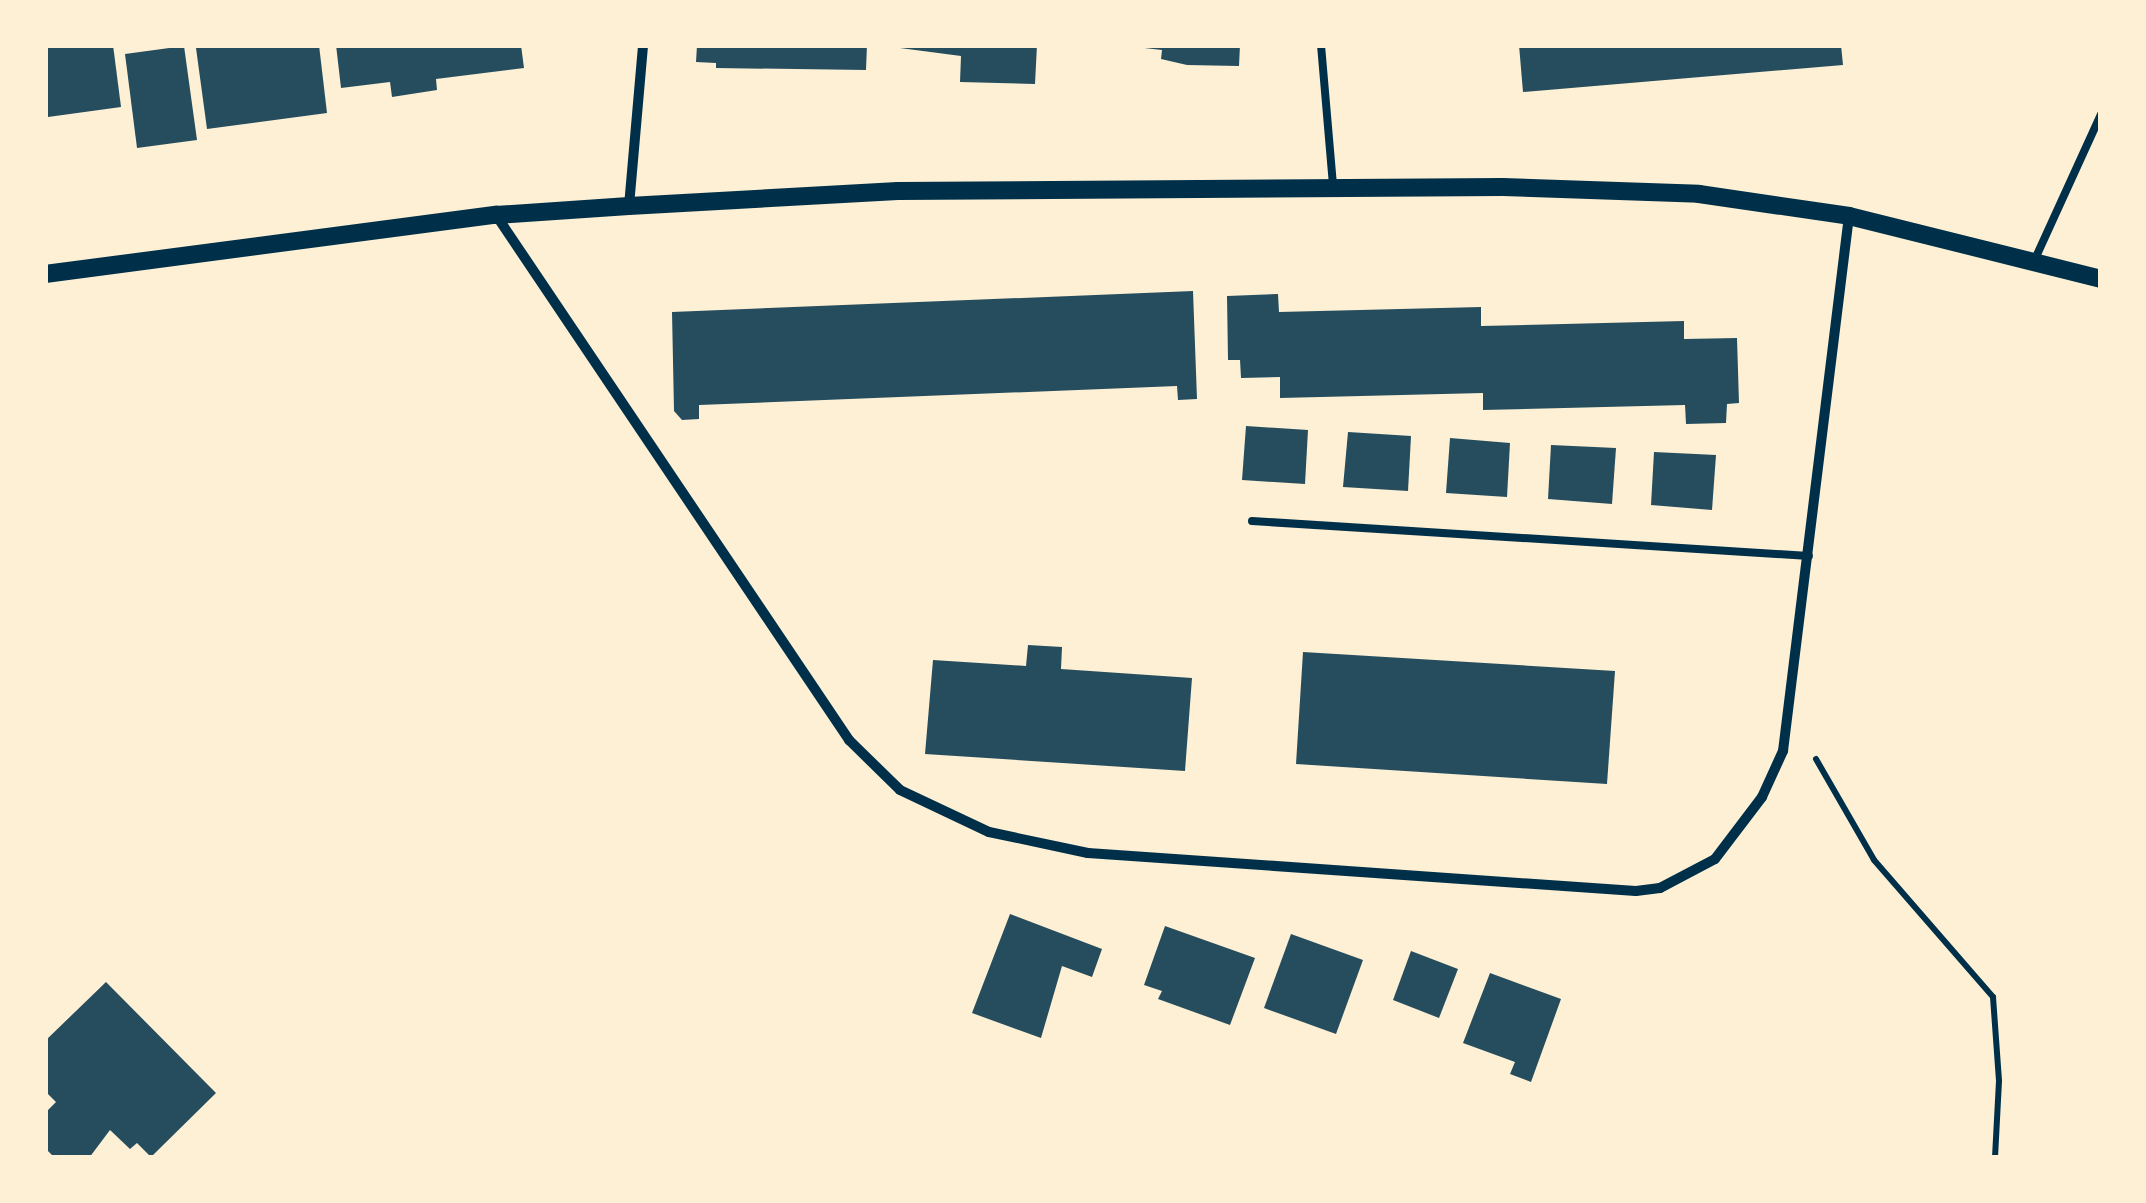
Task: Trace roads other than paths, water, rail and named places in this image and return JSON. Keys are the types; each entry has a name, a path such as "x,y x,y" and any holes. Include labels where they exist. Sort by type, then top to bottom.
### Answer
{"street":[{"path":"629,206 642,45"},
{"path":"45,274 496,215 629,206 898,191 1333,187 1699,194 1849,216 2035,259 2101,279"},
{"path":"496,215 848,740 900,790 946,817 1088,853 1636,891 1660,888 1715,860 1762,796 1791,716 1849,216"}],"lane":[{"path":"1322,45 1333,187"},
{"path":"2035,259 2101,114"},
{"path":"1252,522 1809,556"}]}
